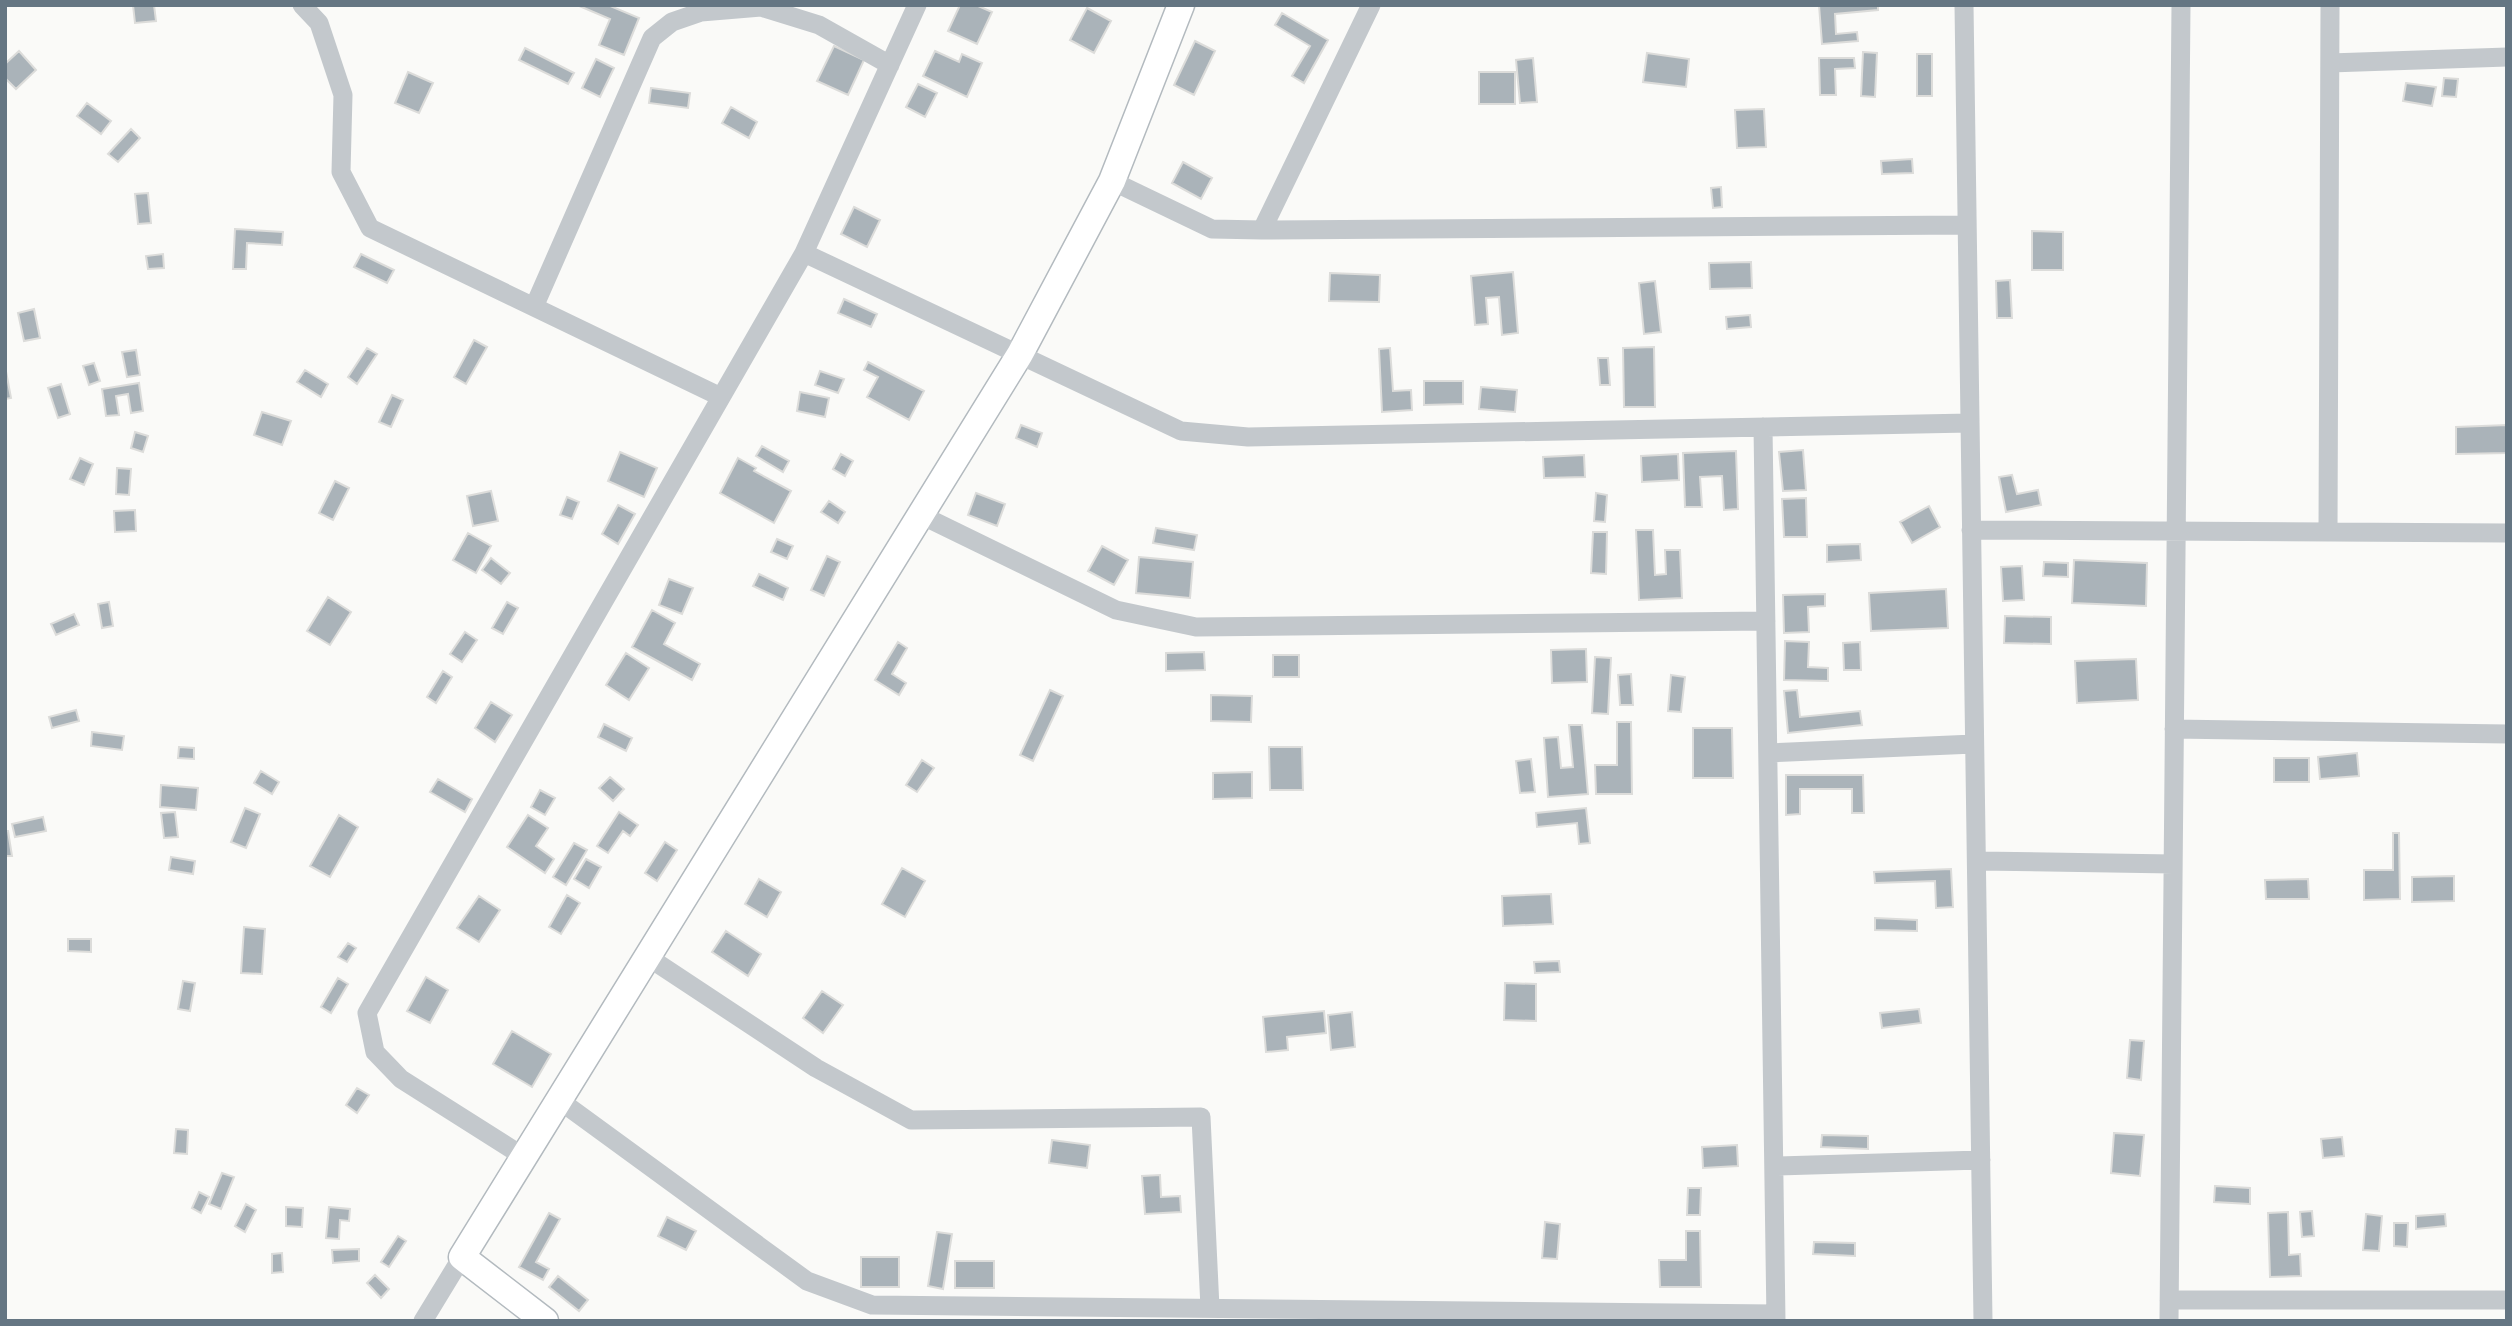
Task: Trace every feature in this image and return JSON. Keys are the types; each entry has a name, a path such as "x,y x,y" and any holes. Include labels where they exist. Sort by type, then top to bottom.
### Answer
{"street":[{"path":"302,5 319,23 343,95 341,172 370,228 721,397"},
{"path":"524,1157 401,1079 375,1052 368,1013 804,253 917,5"},
{"path":"423,1321 1020,354 1112,181 1181,5"},
{"path":"1262,230 1371,5"},
{"path":"1964,5 1983,1321"},
{"path":"2169,1321 2180,5"},
{"path":"2328,532 2330,5"},
{"path":"534,307 652,38 672,22 701,12 761,7 819,24 890,65"},
{"path":"2330,63 2507,57"},
{"path":"1112,181 1212,229 1967,225"},
{"path":"804,253 1181,431 1248,437 1970,423"},
{"path":"559,1100 807,1281 872,1305 1210,1308 1351,1315 1776,1317 1763,427"},
{"path":"921,515 1116,610 1196,626 1766,621"},
{"path":"1971,530 2507,533"},
{"path":"2174,729 2507,734"},
{"path":"1768,753 1975,744"},
{"path":"1978,861 2173,864"},
{"path":"648,957 816,1068 911,1120 1201,1117 1210,1308"},
{"path":"1774,1166 1981,1160"},
{"path":"462,1257 545,1321"},
{"path":"2169,1300 2507,1300"}],"building":[{"path":"133,5 154,5 156,21 135,23"},
{"path":"577,5 608,5 639,18 624,55 599,45 610,19"},
{"path":"960,5 976,5 992,12 977,44 948,31"},
{"path":"1819,5 1878,5 1878,10 1835,14 1836,34 1857,32 1858,41 1822,44"},
{"path":"1087,8 1111,21 1094,53 1070,40"},
{"path":"1282,13 1328,40 1304,83 1292,76 1310,46 1275,25"},
{"path":"1195,41 1215,51 1194,95 1174,85"},
{"path":"834,46 864,60 848,95 817,81"},
{"path":"525,48 574,73 568,84 519,60"},
{"path":"19,51 36,70 16,89 5,78 5,64"},
{"path":"935,51 959,62 962,54 982,63 967,97 923,76"},
{"path":"1863,52 1877,53 1875,97 1861,96"},
{"path":"1647,53 1689,59 1686,87 1643,82"},
{"path":"1917,54 1932,54 1932,96 1917,96"},
{"path":"1533,58 1537,102 1520,103 1516,60"},
{"path":"1819,58 1854,58 1855,68 1835,69 1836,95 1820,95"},
{"path":"596,59 614,68 600,97 582,88"},
{"path":"408,72 433,83 419,113 395,103"},
{"path":"1479,72 1515,72 1515,104 1479,104"},
{"path":"2444,78 2458,79 2456,97 2442,96"},
{"path":"2406,83 2436,87 2432,106 2403,101"},
{"path":"918,84 937,93 925,117 906,107"},
{"path":"651,88 690,93 688,108 649,103"},
{"path":"87,103 111,121 101,134 77,116"},
{"path":"731,107 757,122 749,138 722,123"},
{"path":"1764,109 1766,147 1737,148 1735,110"},
{"path":"131,129 140,138 118,162 108,154"},
{"path":"1912,159 1913,173 1882,174 1881,161"},
{"path":"1183,162 1212,178 1201,199 1172,183"},
{"path":"1721,187 1722,207 1713,208 1711,188"},
{"path":"148,193 151,223 138,224 135,194"},
{"path":"854,207 880,220 867,247 841,234"},
{"path":"235,229 283,232 282,245 247,243 246,269 233,269"},
{"path":"2032,231 2063,232 2063,270 2032,270"},
{"path":"163,254 164,268 148,269 146,256"},
{"path":"361,254 394,270 387,283 354,267"},
{"path":"1751,262 1752,288 1710,289 1709,263"},
{"path":"1513,272 1518,333 1502,335 1499,297 1486,298 1488,324 1475,325 1471,276"},
{"path":"1330,273 1380,275 1379,302 1329,301"},
{"path":"2010,280 2012,318 1997,318 1996,281"},
{"path":"1655,281 1661,332 1644,334 1639,283"},
{"path":"844,299 877,314 871,327 838,313"},
{"path":"34,309 40,338 24,341 18,313"},
{"path":"1750,315 1751,327 1727,329 1726,317"},
{"path":"474,340 487,347 466,384 454,377"},
{"path":"1654,347 1655,407 1624,407 1623,348"},
{"path":"367,348 377,354 357,384 348,377"},
{"path":"1390,348 1393,391 1411,390 1412,410 1382,412 1379,349"},
{"path":"136,350 140,375 127,377 122,352"},
{"path":"1598,358 1608,358 1610,385 1600,385"},
{"path":"868,362 924,391 909,420 867,397 878,377 864,370"},
{"path":"94,363 100,381 89,385 83,366"},
{"path":"5,366 11,398 5,399"},
{"path":"305,370 328,384 321,397 297,382"},
{"path":"820,371 844,379 838,393 815,385"},
{"path":"1424,381 1463,381 1463,404 1424,405"},
{"path":"139,383 143,411 131,413 128,394 116,396 119,415 106,416 102,389"},
{"path":"61,384 70,414 58,418 48,388"},
{"path":"1481,387 1517,390 1515,412 1479,409"},
{"path":"800,392 829,398 825,417 797,411"},
{"path":"392,395 403,400 391,427 379,422"},
{"path":"262,412 291,421 282,445 254,435"},
{"path":"1021,425 1042,433 1037,447 1016,438"},
{"path":"2507,425 2507,453 2456,454 2456,427"},
{"path":"135,432 148,436 143,452 131,448"},
{"path":"762,446 789,461 783,472 756,456"},
{"path":"1803,450 1806,490 1783,491 1779,452"},
{"path":"1736,451 1738,509 1724,510 1722,476 1700,477 1702,507 1685,507 1683,453"},
{"path":"620,452 657,468 644,497 608,481"},
{"path":"841,454 853,461 845,476 833,469"},
{"path":"1678,454 1679,480 1642,482 1641,456"},
{"path":"1584,455 1585,477 1544,478 1543,457"},
{"path":"80,458 93,464 84,485 70,479"},
{"path":"738,458 756,468 754,471 791,491 774,523 720,493"},
{"path":"117,468 131,469 129,495 116,494"},
{"path":"2012,475 2017,494 2038,490 2041,505 2006,512 1999,477"},
{"path":"335,481 349,488 333,520 319,513"},
{"path":"491,491 498,521 473,526 467,496"},
{"path":"976,493 1005,504 997,526 968,515"},
{"path":"1596,493 1607,495 1605,522 1594,521"},
{"path":"567,497 579,502 572,519 560,515"},
{"path":"1806,498 1807,537 1784,537 1782,499"},
{"path":"829,501 845,512 838,523 821,512"},
{"path":"618,505 635,514 618,544 602,534"},
{"path":"1929,506 1940,527 1912,543 1900,522"},
{"path":"135,510 136,531 115,532 114,511"},
{"path":"1156,528 1197,535 1194,550 1153,543"},
{"path":"1636,530 1653,530 1655,575 1666,574 1665,550 1680,550 1682,598 1639,600"},
{"path":"1593,532 1607,532 1606,574 1591,573"},
{"path":"468,533 491,546 476,573 453,560"},
{"path":"777,539 793,546 787,559 771,552"},
{"path":"1860,544 1861,560 1827,562 1827,545"},
{"path":"1102,546 1128,560 1114,585 1088,571"},
{"path":"827,556 840,562 824,596 811,590"},
{"path":"1139,557 1193,562 1190,598 1136,593"},
{"path":"491,558 510,573 501,584 482,570"},
{"path":"2074,560 2147,563 2146,606 2072,603"},
{"path":"2044,562 2068,563 2068,577 2043,576"},
{"path":"2022,566 2024,600 2003,601 2001,567"},
{"path":"759,574 788,588 783,600 753,586"},
{"path":"669,579 693,588 682,614 659,605"},
{"path":"1946,589 1948,628 1871,631 1869,593"},
{"path":"1825,594 1825,606 1808,607 1809,632 1784,633 1783,595"},
{"path":"328,597 351,612 330,645 307,631"},
{"path":"109,602 113,626 102,628 98,604"},
{"path":"507,602 518,608 503,634 492,628"},
{"path":"652,610 675,623 664,644 700,664 692,680 632,647"},
{"path":"74,614 79,625 56,635 51,624"},
{"path":"2005,616 2051,617 2051,644 2004,643"},
{"path":"465,632 477,640 462,662 450,654"},
{"path":"1785,641 1809,642 1808,667 1828,668 1828,681 1784,680"},
{"path":"898,642 907,648 892,674 906,683 899,695 875,680"},
{"path":"1860,642 1861,670 1844,670 1843,643"},
{"path":"1586,649 1587,682 1552,683 1551,650"},
{"path":"1204,652 1205,670 1166,671 1166,653"},
{"path":"626,653 649,668 629,700 606,685"},
{"path":"1273,655 1299,655 1299,677 1273,677"},
{"path":"1595,657 1611,658 1608,714 1592,713"},
{"path":"2136,659 2138,700 2077,703 2075,661"},
{"path":"443,671 452,677 436,703 427,697"},
{"path":"1631,674 1633,705 1620,705 1618,675"},
{"path":"1671,675 1685,677 1681,712 1668,711"},
{"path":"1050,690 1063,696 1033,761 1020,755"},
{"path":"1797,690 1800,717 1860,711 1862,725 1788,733 1784,691"},
{"path":"1211,695 1252,696 1251,722 1211,721"},
{"path":"491,702 512,715 495,742 475,728"},
{"path":"76,710 79,721 52,728 49,717"},
{"path":"1617,722 1631,722 1632,794 1596,794 1595,765 1617,765"},
{"path":"604,724 632,738 626,751 598,737"},
{"path":"1569,725 1582,725 1588,794 1548,797 1544,738 1558,737 1561,768 1573,767"},
{"path":"1693,728 1732,728 1733,778 1693,778"},
{"path":"92,732 124,736 122,750 91,746"},
{"path":"179,747 194,748 194,759 178,758"},
{"path":"1269,747 1302,747 1303,790 1270,790"},
{"path":"2357,753 2359,776 2320,779 2318,757"},
{"path":"2274,758 2309,758 2309,782 2274,782"},
{"path":"1531,759 1535,792 1520,793 1516,761"},
{"path":"922,760 934,768 917,792 906,785"},
{"path":"261,771 279,782 272,794 254,783"},
{"path":"1252,772 1252,798 1213,799 1213,773"},
{"path":"1786,775 1863,775 1864,813 1852,813 1852,789 1800,789 1800,814 1786,815"},
{"path":"610,777 624,789 613,801 599,788"},
{"path":"438,779 472,799 465,812 430,792"},
{"path":"161,785 198,788 196,810 160,807"},
{"path":"540,790 555,798 545,815 531,807"},
{"path":"245,808 260,814 246,848 231,842"},
{"path":"1586,808 1590,843 1579,844 1577,823 1537,827 1536,813"},
{"path":"175,812 178,837 164,838 161,813"},
{"path":"619,812 638,825 630,836 623,831 608,853 597,846"},
{"path":"339,815 358,827 330,877 310,866"},
{"path":"528,815 548,828 536,846 554,859 545,873 507,847"},
{"path":"43,817 46,831 15,837 12,824"},
{"path":"5,831 8,831 12,856 5,856"},
{"path":"2393,833 2399,833 2400,899 2364,900 2364,870 2393,870"},
{"path":"665,842 677,850 657,881 645,873"},
{"path":"574,843 587,850 566,885 553,877"},
{"path":"171,857 195,861 193,874 169,870"},
{"path":"586,859 601,867 589,888 574,879"},
{"path":"902,868 925,881 905,917 882,904"},
{"path":"1951,869 1953,907 1936,908 1935,881 1875,883 1874,872"},
{"path":"2454,876 2454,901 2412,902 2412,877"},
{"path":"759,879 781,892 767,917 745,904"},
{"path":"2308,879 2309,899 2266,899 2265,880"},
{"path":"1551,894 1553,924 1503,926 1502,896"},
{"path":"567,895 580,903 561,934 549,927"},
{"path":"479,896 500,910 479,942 457,928"},
{"path":"1875,918 1917,920 1917,931 1875,930"},
{"path":"244,927 265,929 262,974 241,973"},
{"path":"726,931 761,954 748,976 712,952"},
{"path":"68,939 91,939 91,952 68,951"},
{"path":"348,943 356,948 347,962 338,957"},
{"path":"1559,961 1560,972 1535,973 1534,962"},
{"path":"426,977 448,990 430,1023 407,1011"},
{"path":"338,978 348,984 331,1013 321,1007"},
{"path":"183,981 195,983 190,1011 178,1009"},
{"path":"1505,983 1536,984 1536,1021 1504,1020"},
{"path":"822,991 843,1005 823,1033 803,1018"},
{"path":"1919,1009 1921,1023 1882,1028 1880,1013"},
{"path":"1324,1011 1326,1033 1287,1037 1288,1050 1266,1052 1263,1017"},
{"path":"1352,1012 1355,1047 1331,1050 1328,1015"},
{"path":"512,1031 551,1054 532,1087 493,1064"},
{"path":"2130,1040 2144,1041 2141,1080 2127,1078"},
{"path":"357,1088 369,1095 357,1113 346,1105"},
{"path":"176,1129 188,1130 187,1154 174,1153"},
{"path":"2114,1133 2144,1135 2140,1176 2111,1173"},
{"path":"1822,1135 1868,1136 1868,1149 1821,1147"},
{"path":"2342,1137 2344,1156 2323,1158 2321,1139"},
{"path":"1052,1140 1090,1145 1087,1168 1049,1163"},
{"path":"1737,1145 1738,1166 1703,1168 1702,1147"},
{"path":"222,1173 234,1177 221,1209 209,1204"},
{"path":"1160,1175 1161,1197 1180,1196 1181,1212 1145,1214 1142,1176"},
{"path":"2215,1186 2250,1188 2250,1204 2214,1202"},
{"path":"1688,1188 1701,1188 1700,1215 1687,1215"},
{"path":"199,1192 209,1197 201,1213 192,1208"},
{"path":"246,1204 256,1210 245,1232 235,1226"},
{"path":"286,1207 303,1208 302,1227 286,1226"},
{"path":"329,1207 350,1209 349,1221 340,1220 339,1239 326,1238"},
{"path":"2312,1211 2314,1236 2302,1237 2300,1212"},
{"path":"2288,1212 2289,1255 2300,1254 2301,1276 2270,1277 2268,1213"},
{"path":"549,1213 560,1219 536,1262 549,1269 543,1280 519,1267"},
{"path":"2366,1214 2382,1216 2379,1251 2363,1250"},
{"path":"2445,1214 2446,1226 2416,1229 2416,1216"},
{"path":"667,1217 696,1231 686,1250 658,1236"},
{"path":"1545,1222 1560,1224 1557,1259 1542,1258"},
{"path":"2394,1223 2408,1223 2407,1247 2394,1246"},
{"path":"1686,1231 1700,1231 1701,1287 1660,1287 1659,1260 1686,1260"},
{"path":"937,1232 952,1234 943,1289 928,1286"},
{"path":"398,1236 406,1241 389,1267 381,1262"},
{"path":"1814,1242 1855,1243 1855,1256 1813,1254"},
{"path":"359,1249 359,1261 333,1263 332,1250"},
{"path":"282,1253 283,1272 272,1273 272,1254"},
{"path":"861,1257 899,1257 899,1287 861,1287"},
{"path":"955,1261 994,1261 994,1288 955,1288"},
{"path":"375,1275 389,1289 381,1298 367,1283"},
{"path":"558,1276 588,1300 579,1311 549,1287"}]}
